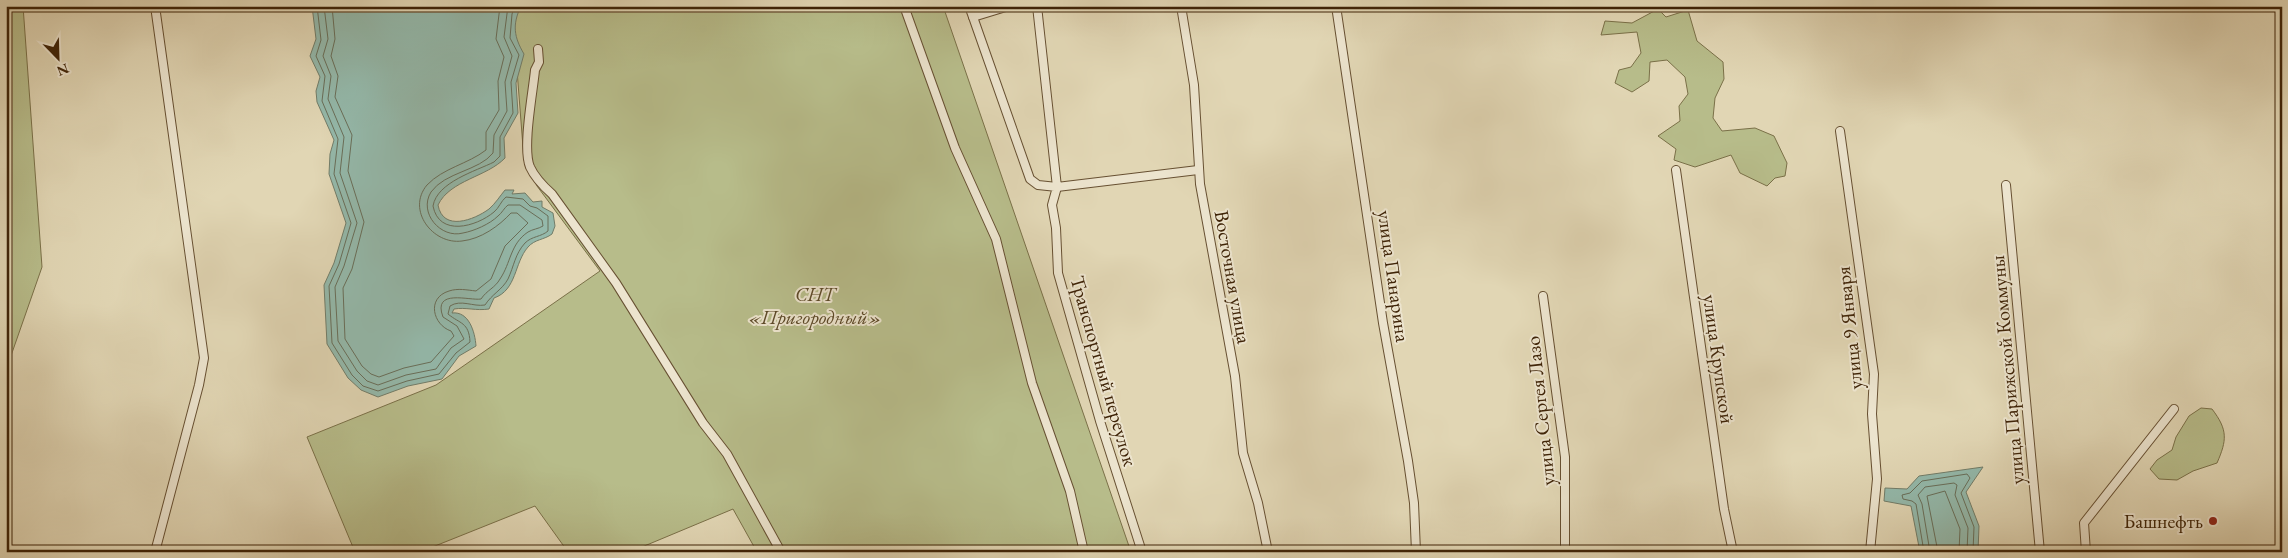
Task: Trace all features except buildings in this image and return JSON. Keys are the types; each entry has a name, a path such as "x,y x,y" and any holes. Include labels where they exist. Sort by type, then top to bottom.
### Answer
{"street":[{"path":"155,6 204,358 199,385 155,552"},
{"path":"904,6 955,148 996,239 1032,382 1070,491 1084,552"},
{"path":"968,6 1030,179 1038,185 1057,187 1198,170"},
{"path":"973,17 1009,6"},
{"name":"Транспортный переулок","path":"1038,6 1057,187 1052,205 1056,228 1058,273 1100,421 1142,552"},
{"name":"Восточная улица","path":"1181,6 1194,85 1198,170 1235,376 1243,453 1258,503 1268,552"},
{"name":"улица Панарина","path":"1336,6 1383,323 1411,478 1416,552"},
{"path":"538,49 539,62 534,70 527,145 530,166 541,184 552,194 616,283 703,423 728,454 781,552"},
{"name":"улица 9 Января","path":"1840,131 1874,374 1872,414 1877,479 1870,552"},
{"name":"улица Крупской","path":"1676,170 1724,509 1733,552"},
{"name":"улица Парижской Коммуны","path":"2006,185 2040,552"},
{"name":"улица Сергея Лазо","path":"1543,296 1565,458 1565,552"},
{"path":"2086,552 2084,523 2174,409"}],"green space":[{"path":"6,6 23,6 42,267 6,370"},
{"name":"СНТ «Пригородный»","path":"512,6 943,6 1131,552 757,552 733,509 630,552 568,552 535,506 420,552 355,552 307,437 436,385 600,271 537,186 524,160"},
{"path":"1658,9 1666,17 1688,10 1697,41 1723,62 1724,79 1715,98 1713,118 1722,131 1755,128 1774,136 1787,163 1785,176 1775,178 1767,186 1740,173 1731,155 1695,167 1674,160 1676,149 1658,136 1680,121 1679,106 1688,94 1685,77 1667,60 1650,62 1649,81 1632,92 1615,83 1619,70 1631,67 1641,53 1637,32 1601,35 1605,21 1632,23"},
{"path":"2201,408 2212,409 2223,429 2223,448 2217,463 2193,471 2177,480 2159,479 2150,469 2157,460 2172,450 2176,437 2189,416"}],"water":[{"path":"312,6 521,6 515,25 516,36 524,54 516,83 518,113 504,138 505,158 489,170 451,190 438,205 446,219 452,221 468,220 489,209 505,190 514,190 512,194 525,193 533,202 542,201 542,207 553,213 555,226 552,234 534,242 523,253 511,283 507,289 494,298 489,309 454,309 452,313 463,315 470,324 476,346 459,356 442,379 408,386 378,397 361,390 348,378 327,344 324,285 334,263 346,223 329,174 330,154 334,140 317,102 316,91 320,77 310,56 316,39"},
{"path":"1983,467 1966,492 1979,526 1978,552 1920,552 1911,506 1884,501 1885,488 1907,489 1919,476"}],"place":[{"name":"Башнефть","path":"2213,521"}]}
